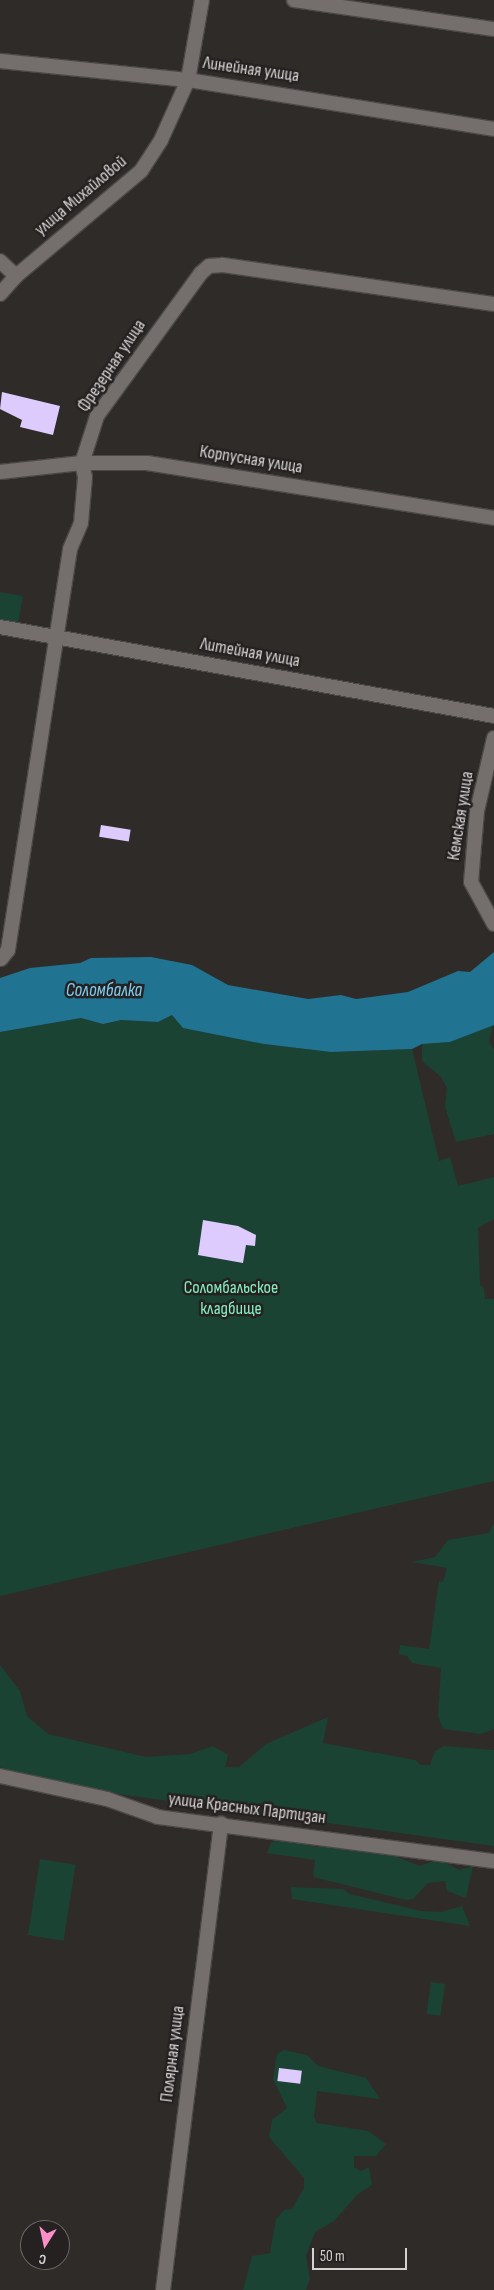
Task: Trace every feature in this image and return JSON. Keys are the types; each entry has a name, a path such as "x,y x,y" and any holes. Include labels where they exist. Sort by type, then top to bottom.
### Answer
{"street":[{"name":"улица Михайловой","path":"0,294 16,276 141,171 161,140 188,80 202,0"},
{"path":"294,0 494,30"},
{"name":"Линейная улица","path":"0,61 188,80 494,129"},
{"path":"0,260 16,276"},
{"name":"Фрезерная улица","path":"0,959 8,950 70,549 81,523 85,477 82,463 96,416 209,266 223,265 494,304"},
{"name":"Корпусная улица","path":"0,472 82,463 146,463 494,518"},
{"name":"Литейная улица","path":"0,627 494,716"},
{"name":"Кемская улица","path":"494,738 477,811 471,882 494,924"},
{"name":"улица Красных Партизан","path":"0,1776 107,1800 158,1817 494,1861"},
{"name":"Полярная улица","path":"163,2290 221,1824"}],"green space":[{"path":"0,592 23,596 18,624 0,621"},
{"name":"Соломбальское кладбище","path":"172,1015 178,1021 264,1044 331,1052 412,1049 439,1161 450,1157 458,1186 494,1177 494,1219 478,1228 480,1285 484,1288 485,1299 494,1299 494,1481 0,1596 0,1032 81,1018 103,1024 121,1020 158,1022"},
{"path":"493,1025 489,1042 494,1049 494,1134 456,1142 445,1107 447,1088 441,1077 422,1061 422,1044 450,1042"},
{"path":"494,1523 494,1729 481,1734 443,1729 438,1716 441,1668 412,1663 407,1656 399,1654 400,1645 429,1649 439,1581 443,1582 447,1568 412,1562 435,1557 448,1540 489,1533"},
{"path":"0,1665 20,1691 27,1716 48,1734 146,1757 190,1754 213,1746 228,1755 225,1767 239,1767 266,1744 328,1717 323,1743 415,1760 421,1765 430,1765 435,1751 444,1746 494,1750 494,1846 118,1794 5,1770 0,1767"},
{"path":"283,1839 317,1847 333,1845 384,1852 420,1866 439,1859 459,1870 473,1866 466,1898 447,1891 445,1881 428,1883 413,1899 406,1900 317,1878 313,1876 315,1860 267,1853 271,1843"},
{"path":"40,1859 76,1865 64,1941 28,1935"},
{"path":"291,1887 343,1889 350,1894 421,1911 441,1912 462,1906 470,1926 292,1899"},
{"path":"431,1982 445,1984 440,2016 427,2014"},
{"path":"284,2050 307,2055 318,2066 366,2078 380,2099 317,2091 314,2117 317,2123 368,2131 386,2144 376,2156 354,2156 354,2167 361,2171 369,2167 372,2185 358,2194 334,2221 315,2232 306,2256 310,2279 306,2290 243,2290 252,2256 270,2253 276,2219 284,2210 292,2209 304,2188 304,2178 269,2137 272,2120 287,2108 273,2079 277,2054"}],"water":[{"name":"Соломбалка","path":"494,952 494,1025 450,1042 422,1044 412,1049 331,1052 264,1044 183,1028 172,1015 158,1022 121,1020 103,1024 81,1018 0,1032 0,978 30,968 80,963 91,958 151,957 192,965 228,985 308,999 341,995 356,999 408,992 458,971 470,972"}],"building":[{"path":"2,392 60,406 53,435 20,427 22,420 0,409"},
{"path":"101,825 131,830 129,842 99,837"},
{"path":"203,1220 238,1226 256,1235 255,1246 246,1245 243,1263 198,1255"},
{"path":"279,2068 302,2071 300,2084 277,2081"}]}
